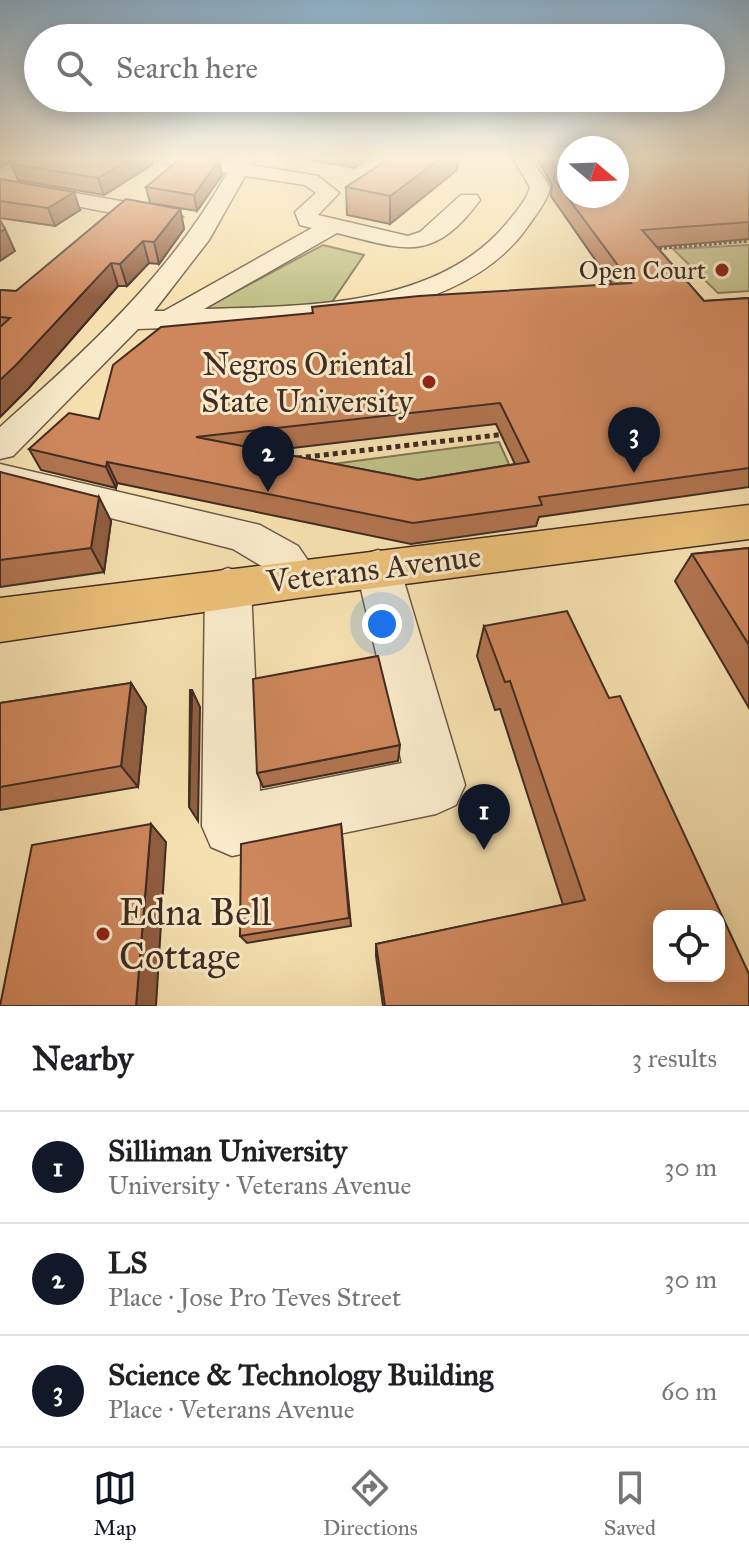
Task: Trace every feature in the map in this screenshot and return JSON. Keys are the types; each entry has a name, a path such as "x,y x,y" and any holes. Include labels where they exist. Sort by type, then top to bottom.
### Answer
{"main road":[{"name":"Veterans Avenue","path":"0,620 228,587 749,522"}],"street":[{"path":"119,204 211,224"},
{"path":"0,447 133,321 211,224 221,204"},
{"path":"318,204 305,217 312,223 398,242 421,241 464,204"},
{"path":"133,321 322,310 404,296 452,277 486,257 507,237 531,204"},
{"path":"168,319 331,227"},
{"path":"0,477 245,536 283,558 298,578"},
{"path":"228,587 232,826 436,785 378,568"}],"path":[{"path":"649,249 749,241"},
{"path":"284,460 516,433"}],"green space":[{"path":"323,245 364,255 332,302 273,309 201,310"},
{"name":"Open Court","path":"749,245 749,291 718,293 673,249"},
{"path":"499,442 518,484 417,501 272,472"}],"building":[{"path":"20,204 55,204 48,208"},
{"path":"120,204 153,204 180,209 154,242 143,241 120,264 111,263 0,380 0,327 10,318 0,317 0,290 16,291"},
{"name":"Negros Oriental State University","path":"629,204 749,204 749,222 642,230 704,301 749,298 749,468 539,497 542,505 413,523 107,462 106,467 29,449 69,413 99,419 113,365 161,327 313,313 312,307 419,296 631,283 575,208 629,208","holes":["500,403 529,462 418,480 196,437"]},
{"path":"0,472 99,497 91,548 0,560"},
{"path":"749,548 749,645 692,554"},
{"path":"567,611 609,698 620,696 719,910 653,910 653,982 725,982 725,922 749,974 749,1006 385,1006 376,944 585,900 510,681 505,682 484,626"},
{"path":"378,656 400,745 257,773 253,679"},
{"path":"131,683 121,766 0,787 0,703"},
{"path":"190,690 192,690 189,807"},
{"name":"Edna Bell Cottage","path":"151,824 136,1006 0,1006 32,845"},
{"path":"341,824 349,918 240,936 241,844"}],"place":[{"name":"Open Court","path":"722,270"},
{"name":"Negros Oriental State University","path":"429,382"},
{"name":"Science & Technology Building","path":"634,473"},
{"name":"LS","path":"268,492"},
{"name":"Silliman University","path":"484,850"},
{"name":"Edna Bell Cottage","path":"103,934"}]}
